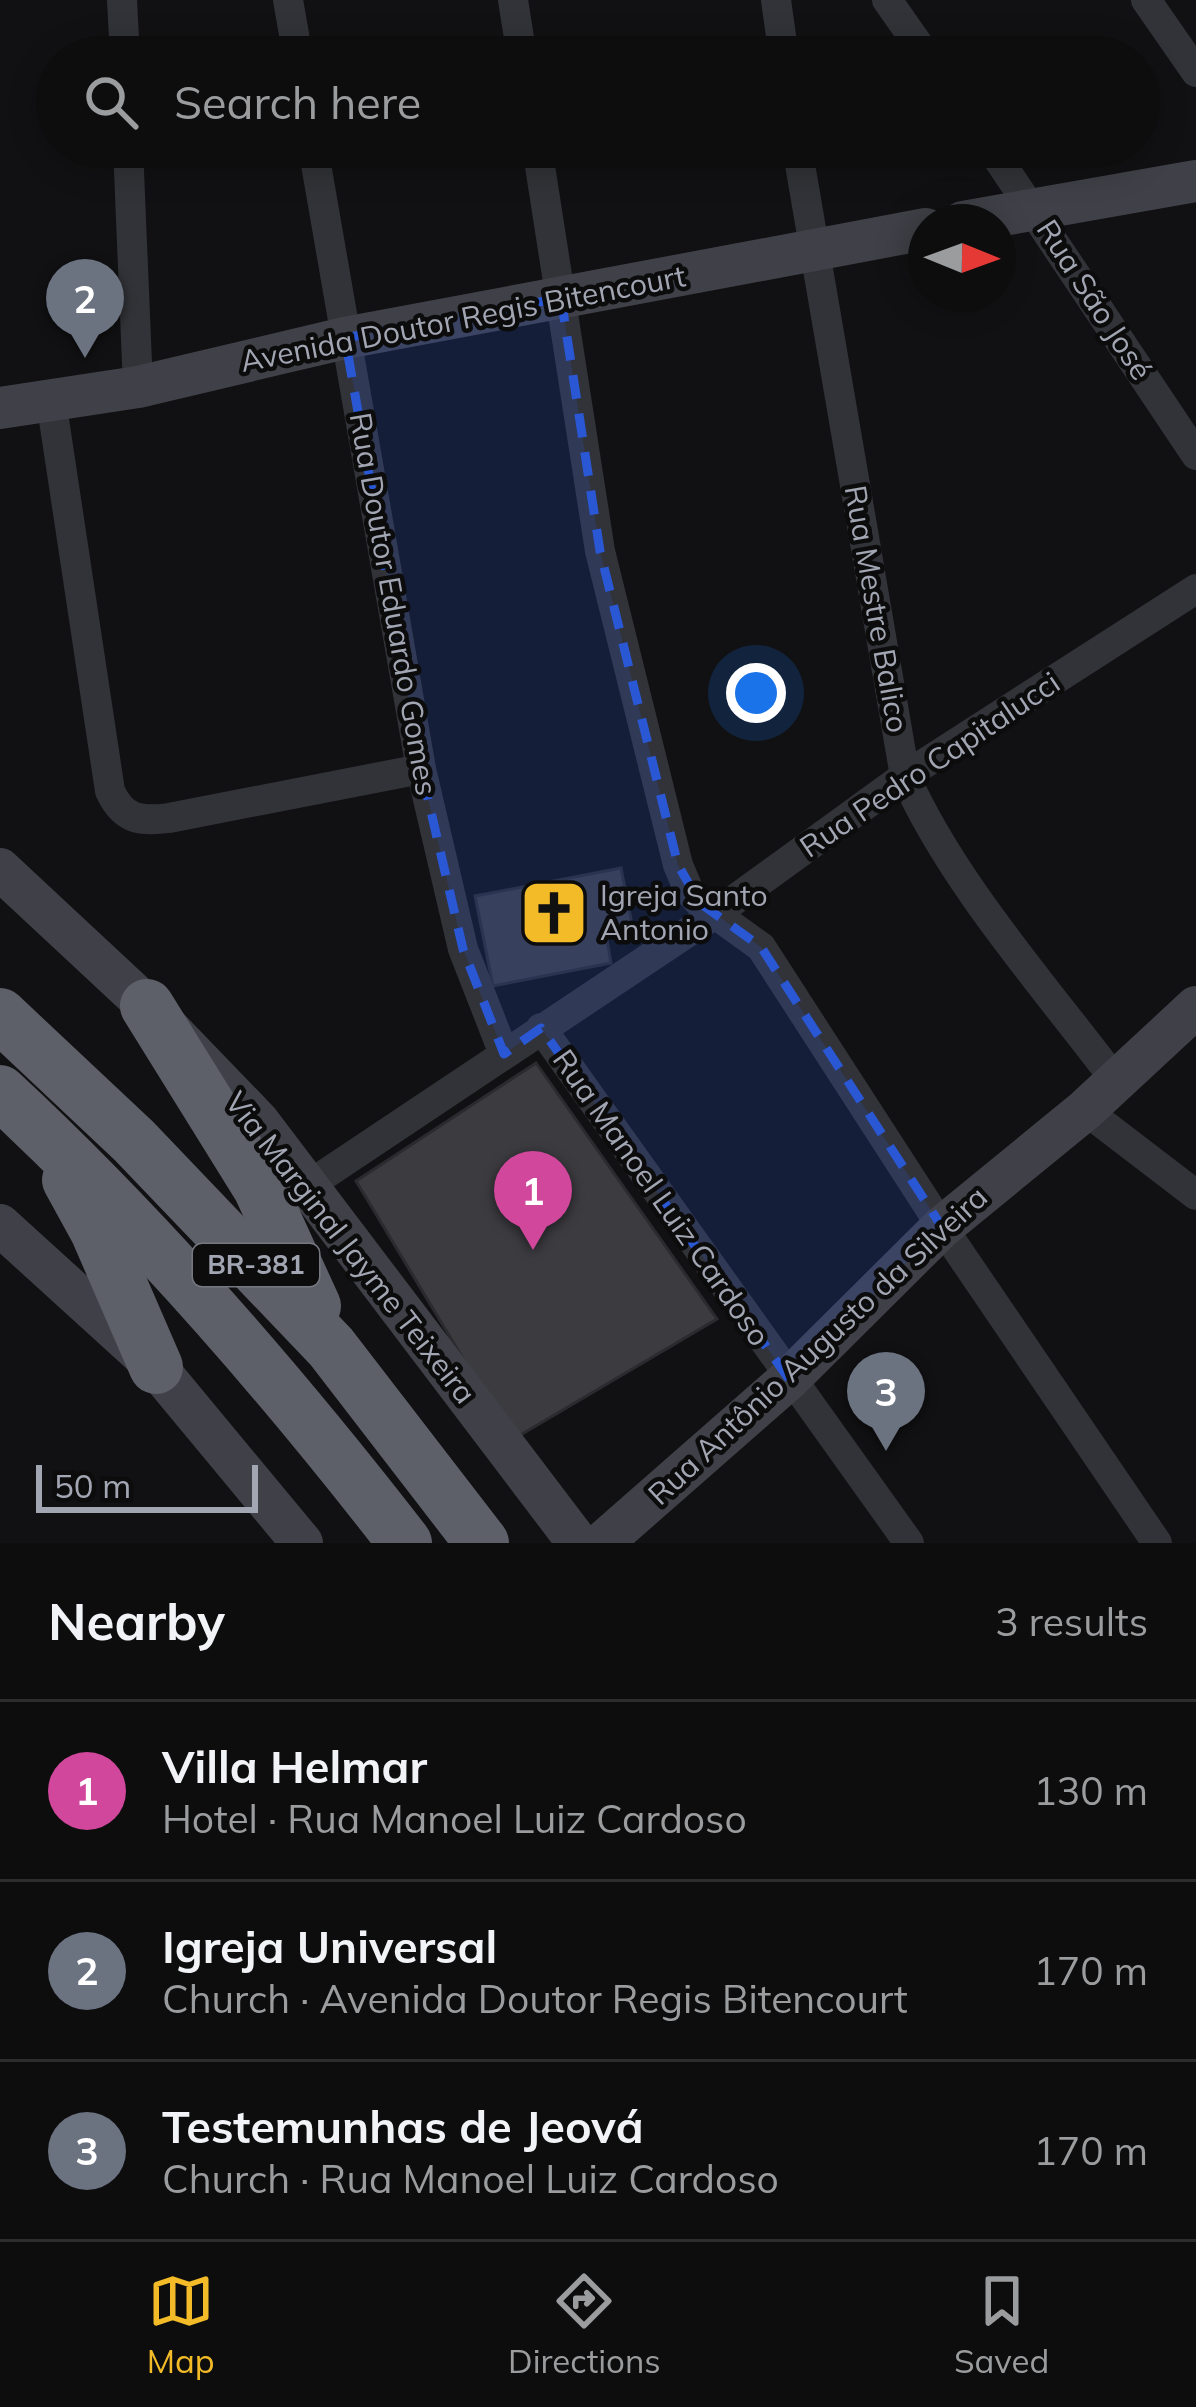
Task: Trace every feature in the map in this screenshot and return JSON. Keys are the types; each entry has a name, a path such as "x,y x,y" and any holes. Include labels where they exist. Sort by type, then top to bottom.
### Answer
{"highway":[{"path":"147,1006 260,1188 332,1347"},
{"name":"BR-381","path":"0,1015 164,1171 332,1347 482,1543"},
{"name":"BR-381","path":"0,1092 147,1236 263,1366 405,1543"},
{"path":"42,1131 97,1231 156,1367"}],"street":[{"path":"122,0 123,36"},
{"path":"288,0 294,36"},
{"path":"513,0 519,36"},
{"path":"776,0 781,36"},
{"path":"887,0 912,36"},
{"path":"1147,0 1196,72"},
{"path":"129,168 138,387"},
{"name":"Rua Doutor Eduardo Gomes","path":"317,168 422,770 463,949 504,1054"},
{"path":"540,168 600,551 678,865 689,891 761,947 942,1227 1157,1543"},
{"name":"Rua Mestre Balico","path":"800,168 905,776 949,857 1116,1081"},
{"name":"Rua São José","path":"1005,168 1196,455"},
{"path":"1016,211 1196,182"},
{"name":"Avenida Doutor Regis Bitencourt","path":"0,408 138,387 345,338 908,234"},
{"path":"51,400 110,791 118,809 131,818 169,818 422,770"},
{"name":"Rua Pedro Capitalucci","path":"309,1186 716,914 905,776 1196,590"},
{"name":"Via Marginal Jayme Teixeira","path":"0,869 147,1006 259,1121 578,1543"},
{"name":"Rua Antônio Augusto da Silveira","path":"602,1543 789,1379 942,1227 1085,1110 1196,1007"},
{"name":"Rua Manoel Luiz Cardoso","path":"541,1028 909,1543"},
{"path":"1085,1110 1196,1195"},
{"path":"0,1226 156,1367 302,1543"}],"highlighted area":[{"path":"561,298 600,551 678,865 700,903 761,947 942,1227 789,1379 541,1028 504,1054 463,949 421,769 345,338"}],"building":[{"name":"Igreja Santo Antonio","path":"621,868 633,929 606,934 611,963 493,986 475,896"},
{"path":"536,1063 717,1319 512,1440 356,1181"}],"place":[{"name":"Igreja Universal","path":"85,358"},
{"name":"Igreja Santo Antonio","path":"554,913"},
{"name":"Villa Helmar","path":"533,1250"},
{"name":"Testemunhas de Jeová","path":"886,1451"}]}
